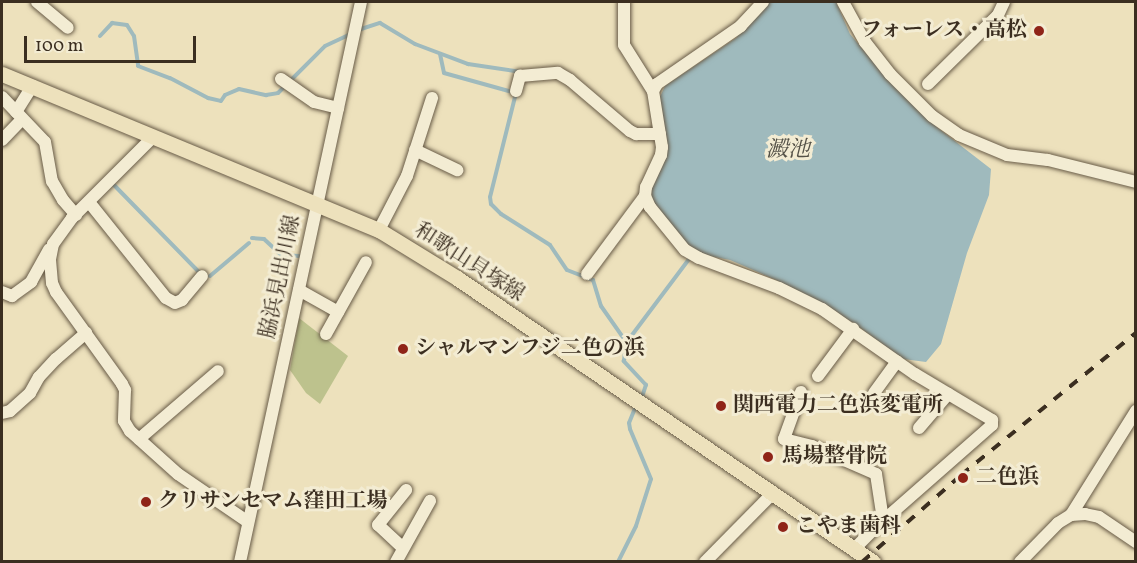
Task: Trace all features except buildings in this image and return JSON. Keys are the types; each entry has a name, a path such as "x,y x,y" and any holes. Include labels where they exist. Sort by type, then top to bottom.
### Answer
{"main road":[{"name":"和歌山貝塚線","path":"2,74 379,230 457,278 873,561"}],"street":[{"path":"37,2 68,28"},
{"name":"脇浜見出川線","path":"240,561 361,2"},
{"path":"587,274 645,196 646,187 661,155 653,90 624,45 624,2"},
{"path":"653,90 657,84 741,26 763,2"},
{"path":"843,2 865,42 890,74 932,116 959,135 1007,155 1048,160 1136,182"},
{"path":"928,84 998,15 1004,2"},
{"path":"516,91 520,76 558,73 570,80 630,131 636,134 660,134"},
{"path":"281,80 314,102 338,108"},
{"path":"2,140 19,115 32,86"},
{"path":"2,97 45,142 52,181 63,200 76,215"},
{"path":"379,230 407,176 432,98"},
{"path":"2,292 12,296 33,278 53,244 76,215 153,137"},
{"path":"415,150 457,170"},
{"path":"645,196 650,207 685,250 699,258 761,280 799,297 853,329 897,361 992,420 992,425 855,548"},
{"path":"89,202 166,298 175,303 182,300 202,276"},
{"path":"53,244 50,260 52,283 56,292 122,384 125,390 124,421 130,431 178,474 248,522"},
{"path":"326,334 366,262"},
{"path":"33,278 52,283"},
{"path":"299,290 338,312"},
{"path":"818,376 853,329"},
{"path":"2,413 10,411 30,393 39,377 56,358 86,333"},
{"path":"874,393 897,361"},
{"path":"139,439 218,371"},
{"path":"801,392 784,439 812,446 876,474 884,520"},
{"path":"919,428 948,394"},
{"path":"1020,561 1058,523 1071,515 1136,411"},
{"path":"404,548 378,525 406,490"},
{"path":"705,561 772,494"},
{"path":"396,561 430,501"},
{"path":"1071,515 1099,518 1136,542"}],"green space":[{"path":"299,318 348,356 320,404 306,393 290,370"}],"water":[{"name":"澱池","path":"768,2 836,2 850,34 876,65 938,128 991,169 989,195 967,253 941,344 926,362 903,359 852,322 776,280 730,260 694,253 654,203 649,192 661,169 664,153 659,99 665,86 736,38"}],"waterway":[{"path":"100,36 112,23 127,25 134,36 138,66 170,78 208,98 221,101 225,95 239,89 266,95 278,93 325,46 351,34"},
{"path":"358,30 380,23 415,44 468,64 521,72"},
{"path":"440,54 444,73 516,93 490,197 491,204 501,214 550,245 567,270 593,280 601,306 626,343"},
{"path":"114,185 201,274"},
{"path":"252,238 264,239 281,255 299,256"},
{"path":"210,276 249,243"},
{"path":"642,397 646,385 624,361 626,343 692,255"},
{"path":"618,562 636,526 651,479 630,429 629,423 635,408"}],"railway":[{"path":"862,562 961,475 1136,333"}],"place":[{"name":"フォーレス・高松","path":"1039,31"},
{"name":"シャルマンフジ二色の浜","path":"403,349"},
{"name":"関西電力二色浜変電所","path":"721,406"},
{"name":"馬場整骨院","path":"768,457"},
{"name":"二色浜","path":"963,478"},
{"name":"クリサンセマム窪田工場","path":"146,502"},
{"name":"こやま歯科","path":"783,527"}]}
